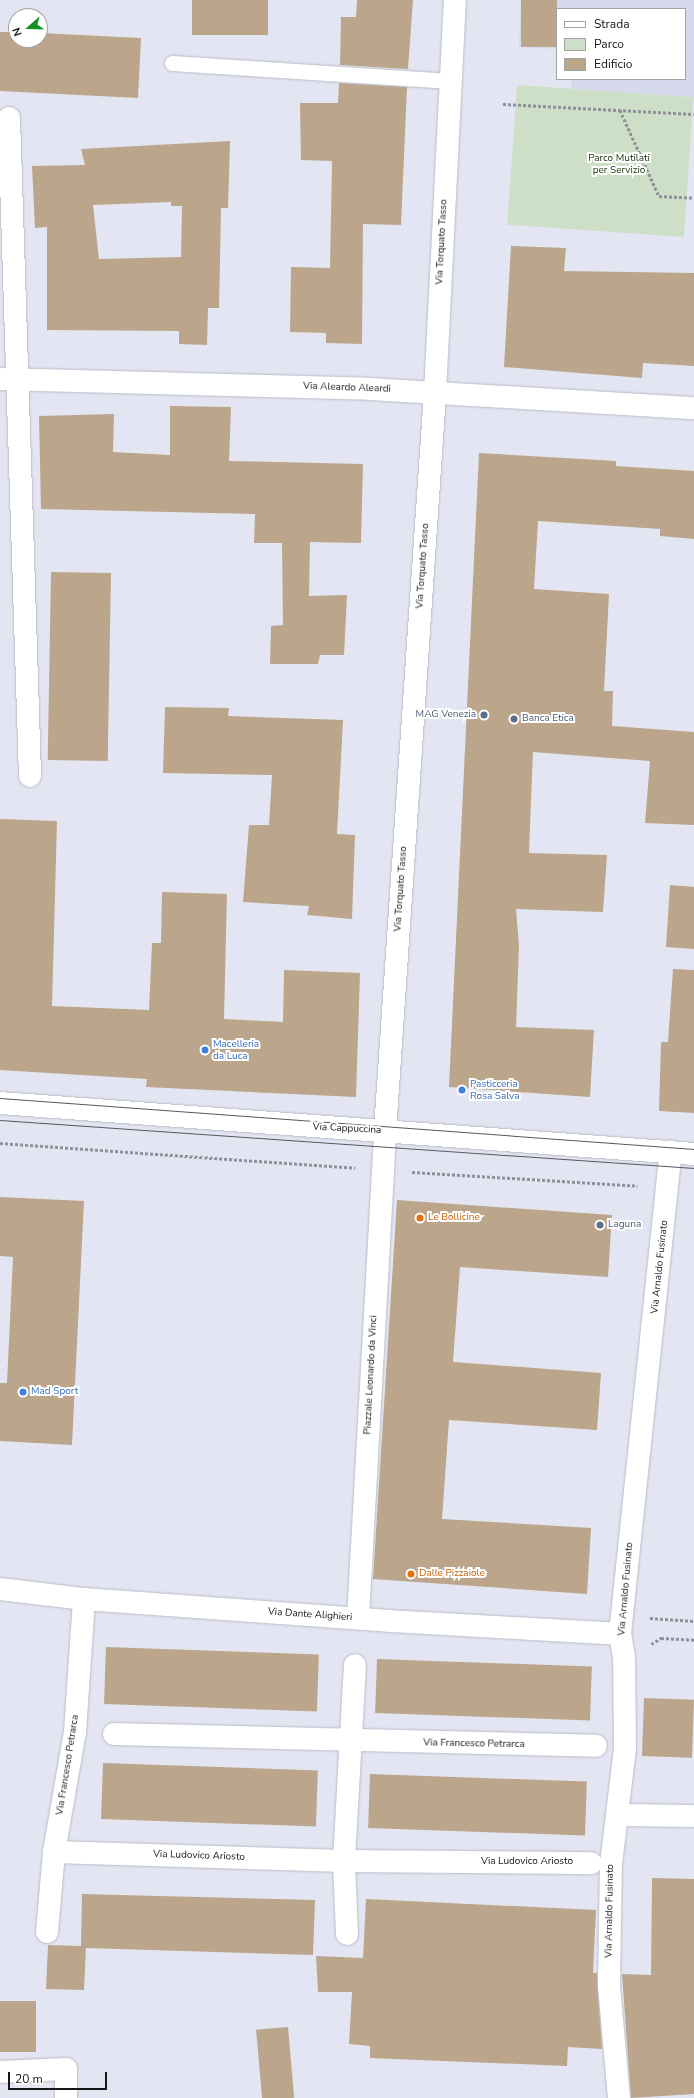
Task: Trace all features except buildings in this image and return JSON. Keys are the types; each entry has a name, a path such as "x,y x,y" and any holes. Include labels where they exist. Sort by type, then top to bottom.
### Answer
{"street":[{"name":"Via Torquato Tasso","path":"385,1131 435,393 455,0"},
{"path":"9,118 10,379 30,776"},
{"name":"Via Aleardo Aleardi","path":"10,379 435,393 694,408"},
{"name":"Via Cappuccina","path":"0,1103 694,1154"},
{"name":"Piazzale Leonardo da Vinci","path":"358,1618 385,1131"},
{"name":"Via Arnaldo Fusinato","path":"619,2098 609,1985 611,1864 619,1816 625,1748 624,1658 620,1634 669,1188 671,1152"},
{"name":"Via Dante Alighieri","path":"0,1589 84,1599 620,1634"},
{"name":"Via Francesco Petrarca","path":"47,1932 54,1852 75,1732 84,1599"},
{"path":"347,1934 344,1861 353,1742 355,1665"},
{"name":"Via Francesco Petrarca","path":"114,1734 353,1742 596,1746"},
{"path":"619,1816 694,1816"},
{"name":"Via Ludovico Ariosto","path":"54,1852 344,1861 591,1863"},
{"path":"0,2072 66,2069 66,2098"}],"lane":[{"path":"172,63 451,81"}],"path":[{"path":"503,104 694,114"},
{"path":"620,110 659,196 694,198"},
{"path":"0,1143 382,1170 669,1188"},
{"path":"644,1618 694,1620"},
{"path":"624,1658 661,1638 694,1640"}],"shaded area":[{"path":"521,0 694,0 694,97 572,89 571,80 686,80 686,8 556,8 556,49 519,47"}],"green space":[{"name":"Parco Mutilati per Servizio","path":"517,85 694,97 684,237 507,225"}],"tram line":[{"path":"0,1098 694,1149"},
{"path":"0,1120 694,1168"}],"place":[{"name":"MAG Venezia","path":"484,715"},
{"name":"Banca Etica","path":"514,719"},
{"name":"Macelleria da Luca","path":"205,1050"},
{"name":"Pasticceria Rosa Salva","path":"462,1090"},
{"name":"Le Bollicine","path":"420,1218"},
{"name":"Laguna","path":"600,1225"},
{"name":"Mad Sport","path":"23,1392"},
{"name":"Dalle Pizzaiole","path":"411,1574"}]}
